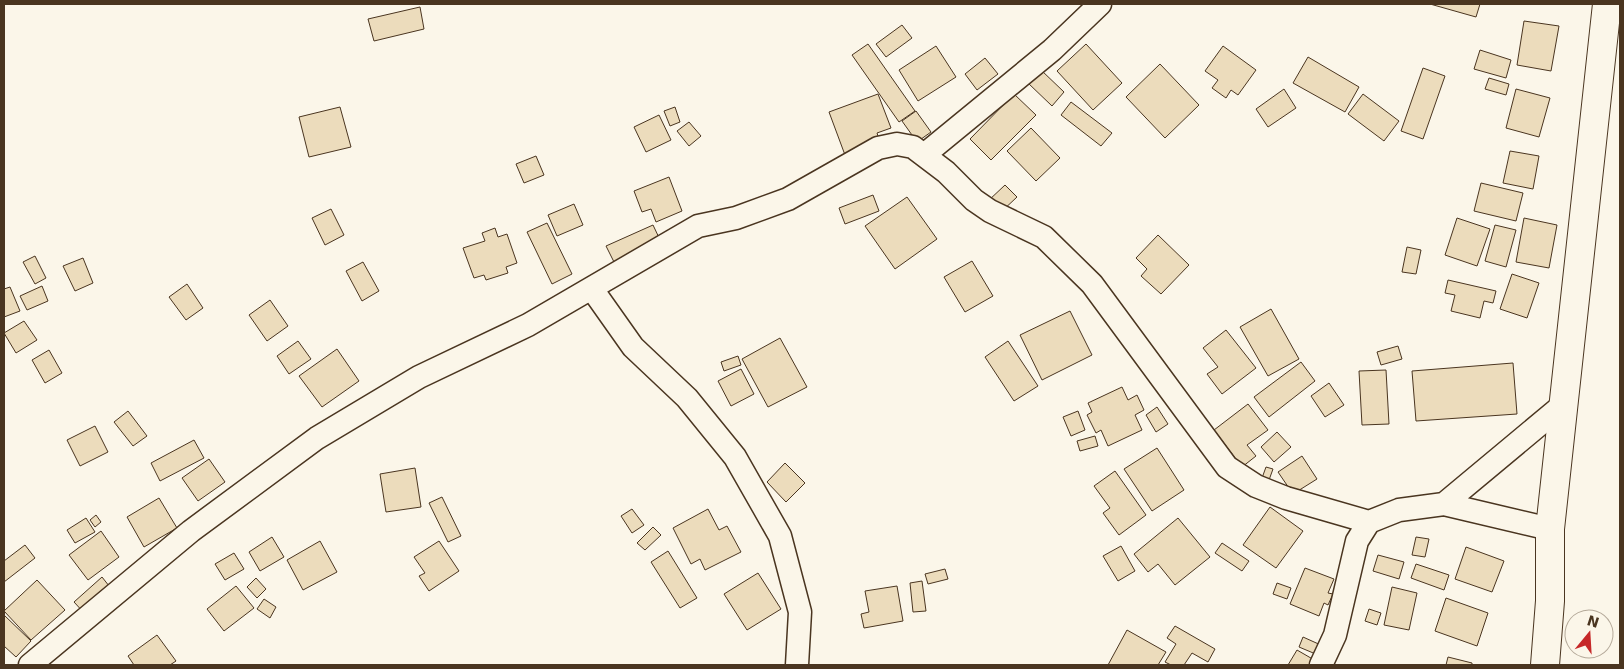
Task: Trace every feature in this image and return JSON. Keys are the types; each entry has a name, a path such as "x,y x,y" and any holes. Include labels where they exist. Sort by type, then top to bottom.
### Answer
{"highway":[{"path":"1545,665 1550,600 1550,529 1607,4"}],"street":[{"path":"924,155 1052,50 1100,4"},
{"path":"30,665 191,531 317,438 419,377 528,325 698,226 736,218 788,199 878,148 897,144 913,147 985,207 1044,237 1092,284 1227,467 1256,486 1286,498 1369,522"},
{"path":"592,289 632,347 687,398 735,457 780,536 800,612 797,665"},
{"path":"1444,504 1564,404"},
{"path":"1321,665 1335,634 1357,541 1369,522 1399,510 1444,504 1550,529"}],"building":[{"path":"1430,4 1480,4 1476,17"},
{"path":"420,7 424,29 374,41 368,19"},
{"path":"1524,21 1559,26 1551,71 1517,65"},
{"path":"902,25 912,38 886,57 876,44"},
{"path":"868,44 915,111 899,122 852,55"},
{"path":"1086,44 1122,83 1093,110 1057,71"},
{"path":"936,46 956,77 918,101 899,70"},
{"path":"1223,46 1256,70 1238,95 1231,90 1226,98 1212,88 1218,80 1205,71"},
{"path":"1480,50 1511,60 1506,78 1474,69"},
{"path":"1308,57 1359,87 1345,112 1293,83"},
{"path":"985,58 998,74 977,90 965,74"},
{"path":"1160,64 1199,105 1165,138 1126,97"},
{"path":"1423,68 1445,76 1423,139 1401,131"},
{"path":"1041,70 1064,92 1052,106 1028,83"},
{"path":"1489,78 1509,84 1506,95 1485,89"},
{"path":"1284,89 1296,108 1268,127 1256,109"},
{"path":"1516,89 1550,98 1539,137 1506,128"},
{"path":"878,94 891,128 877,133 880,142 845,155 829,112"},
{"path":"1014,94 1036,115 991,160 970,139"},
{"path":"1363,94 1399,121 1384,141 1348,114"},
{"path":"1071,102 1112,133 1101,146 1061,115"},
{"path":"340,107 351,147 309,157 299,117"},
{"path":"675,107 680,122 670,126 664,111"},
{"path":"916,111 931,132 917,142 902,121"},
{"path":"659,115 671,140 646,152 634,127"},
{"path":"689,122 701,136 689,146 677,131"},
{"path":"1031,128 1060,158 1036,181 1007,151"},
{"path":"1510,151 1539,156 1533,189 1503,183"},
{"path":"536,156 544,175 524,183 516,164"},
{"path":"669,177 682,211 656,222 651,209 642,212 634,191"},
{"path":"1481,183 1523,193 1516,221 1474,211"},
{"path":"1005,185 1017,197 1000,213 988,201"},
{"path":"873,195 879,211 845,224 839,208"},
{"path":"907,197 937,239 895,269 865,226"},
{"path":"574,204 583,225 557,236 548,215"},
{"path":"331,209 344,235 325,245 312,218"},
{"path":"1457,218 1490,229 1477,266 1445,255"},
{"path":"1524,218 1557,225 1549,268 1516,262"},
{"path":"547,223 572,274 552,284 527,232"},
{"path":"653,225 662,244 615,264 606,246"},
{"path":"1495,225 1516,230 1506,267 1485,261"},
{"path":"495,228 498,237 507,234 517,263 506,267 508,273 486,280 484,275 474,278 463,248 485,241 482,233"},
{"path":"1158,235 1189,265 1161,294 1141,276 1147,269 1136,258"},
{"path":"1407,247 1421,250 1416,274 1402,272"},
{"path":"35,256 46,278 35,284 23,262"},
{"path":"83,258 93,283 75,291 63,266"},
{"path":"972,261 993,296 965,312 944,277"},
{"path":"363,262 379,291 362,301 346,271"},
{"path":"1512,274 1539,283 1527,318 1500,309"},
{"path":"1448,280 1496,291 1493,303 1484,301 1480,318 1451,311 1455,295 1445,293"},
{"path":"187,284 203,308 186,320 169,297"},
{"path":"42,286 48,301 27,310 20,296"},
{"path":"10,287 20,311 4,317 4,289"},
{"path":"270,300 288,326 267,341 249,315"},
{"path":"1271,309 1299,359 1268,376 1240,327"},
{"path":"1070,311 1092,355 1042,380 1020,335"},
{"path":"24,321 37,340 16,353 4,333"},
{"path":"1226,330 1256,368 1222,394 1207,374 1218,367 1203,348"},
{"path":"780,338 807,387 768,407 742,359"},
{"path":"298,341 311,359 289,374 277,356"},
{"path":"1008,341 1038,386 1014,401 985,357"},
{"path":"1398,346 1402,359 1381,365 1377,352"},
{"path":"337,349 359,381 322,407 299,376"},
{"path":"49,350 62,373 45,383 32,360"},
{"path":"738,356 741,365 724,371 721,362"},
{"path":"1301,362 1315,381 1269,417 1254,397"},
{"path":"1513,363 1517,414 1416,421 1412,371"},
{"path":"741,369 754,394 731,406 718,381"},
{"path":"1386,370 1389,424 1362,425 1359,371"},
{"path":"1329,383 1344,405 1325,417 1311,396"},
{"path":"1122,387 1128,400 1137,395 1144,410 1135,415 1142,430 1108,446 1101,430 1096,433 1087,415 1092,412 1088,403"},
{"path":"1248,404 1268,430 1247,445 1256,456 1242,467 1214,430"},
{"path":"1157,407 1168,424 1156,432 1146,415"},
{"path":"128,411 147,436 133,446 114,422"},
{"path":"1078,411 1085,430 1071,436 1063,417"},
{"path":"95,426 108,452 80,466 67,440"},
{"path":"1277,432 1291,447 1274,462 1261,447"},
{"path":"1095,436 1098,446 1080,451 1077,441"},
{"path":"194,440 204,458 160,481 151,463"},
{"path":"1157,448 1184,490 1152,511 1124,469"},
{"path":"1302,456 1317,479 1293,494 1278,472"},
{"path":"209,459 225,482 198,501 182,478"},
{"path":"785,463 805,483 786,502 767,482"},
{"path":"1266,467 1273,469 1269,480 1262,478"},
{"path":"415,468 421,507 386,512 380,474"},
{"path":"1115,471 1146,515 1119,535 1103,513 1110,508 1094,486"},
{"path":"442,497 461,536 448,542 429,503"},
{"path":"159,498 177,528 144,547 127,517"},
{"path":"1270,507 1303,531 1276,568 1243,545"},
{"path":"632,509 644,525 632,533 621,516"},
{"path":"708,509 719,530 727,526 741,552 705,570 700,559 691,564 673,528"},
{"path":"96,515 101,522 95,527 90,520"},
{"path":"86,518 95,532 75,543 67,530"},
{"path":"1178,518 1210,557 1175,585 1158,564 1148,572 1134,554"},
{"path":"653,527 661,535 645,550 637,543"},
{"path":"101,531 119,557 88,580 69,555"},
{"path":"272,537 284,557 260,571 249,552"},
{"path":"1416,537 1429,539 1425,557 1412,555"},
{"path":"320,541 337,572 303,590 287,560"},
{"path":"439,541 459,571 429,591 419,576 425,573 414,557"},
{"path":"1222,543 1249,561 1242,571 1215,553"},
{"path":"25,545 35,558 4,582 4,561"},
{"path":"1121,546 1135,571 1118,581 1103,556"},
{"path":"1466,547 1504,561 1492,592 1455,579"},
{"path":"668,551 697,598 680,608 651,562"},
{"path":"234,553 244,569 225,580 215,564"},
{"path":"1378,555 1404,562 1399,579 1373,571"},
{"path":"1416,564 1449,575 1444,590 1411,578"},
{"path":"1305,568 1334,579 1328,593 1333,594 1328,605 1324,603 1319,616 1290,604"},
{"path":"945,569 948,579 928,584 925,574"},
{"path":"758,573 781,609 747,630 724,594"},
{"path":"102,577 113,591 86,615 74,602"},
{"path":"256,578 266,589 257,598 247,587"},
{"path":"37,580 65,610 31,640 4,611"},
{"path":"922,581 926,611 913,612 910,583"},
{"path":"1277,583 1291,588 1287,599 1273,594"},
{"path":"236,586 254,608 224,631 207,609"},
{"path":"897,586 903,621 864,628 861,614 869,612 865,591"},
{"path":"1392,587 1417,593 1409,630 1384,625"},
{"path":"1446,598 1488,613 1477,646 1435,631"},
{"path":"264,599 276,607 270,618 257,609"},
{"path":"1369,609 1381,613 1377,625 1365,621"},
{"path":"4,615 31,641 16,657 4,646"},
{"path":"1175,626 1215,649 1208,662 1192,653 1184,665 1171,665 1165,662 1176,644 1167,638"},
{"path":"1127,630 1166,652 1158,665 1108,665"},
{"path":"157,635 176,661 170,665 134,665 128,656"},
{"path":"1303,637 1323,646 1318,655 1299,647"},
{"path":"1297,650 1316,661 1314,665 1288,665"},
{"path":"1448,657 1472,663 1472,665 1446,665"}]}
